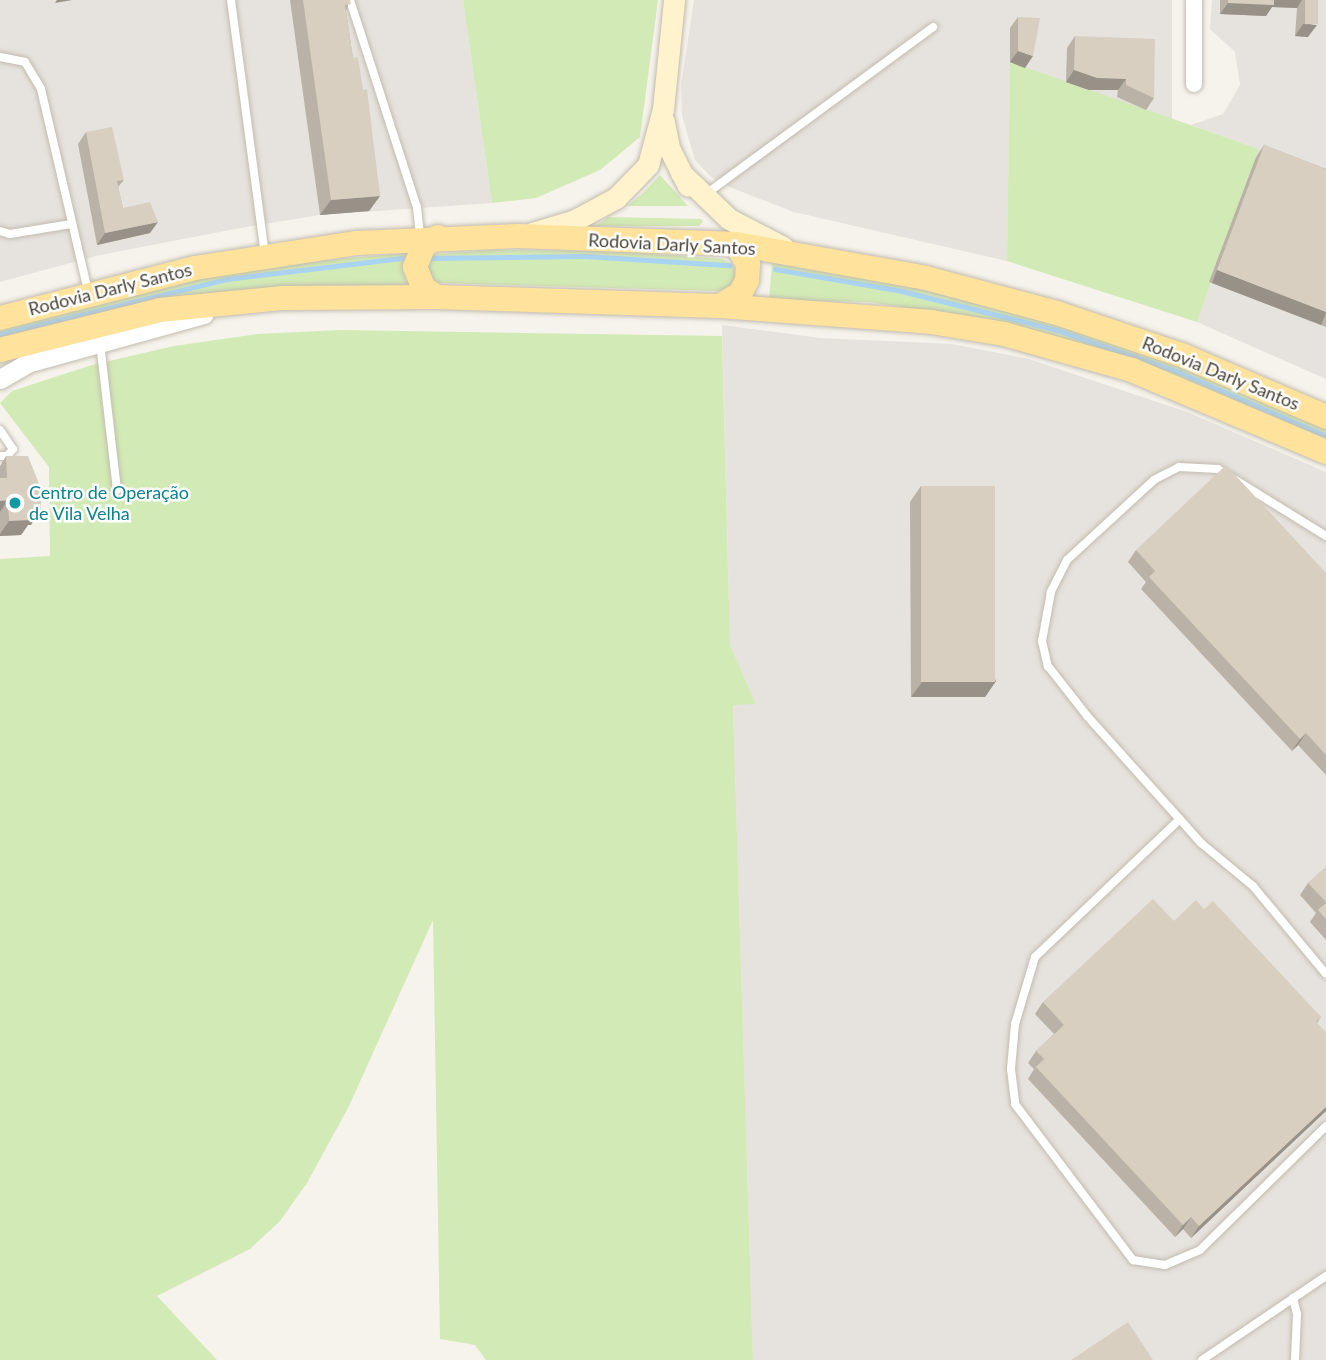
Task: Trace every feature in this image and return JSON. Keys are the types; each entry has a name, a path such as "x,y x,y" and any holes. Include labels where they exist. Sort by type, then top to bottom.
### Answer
{"main road":[{"path":"518,236 575,220 631,187 653,153 663,109 674,0"},
{"path":"663,109 669,148 681,173 736,244 748,264 747,280 740,294 720,306"},
{"path":"700,199 761,238 818,258"},
{"name":"Rodovia Darly Santos","path":"0,318 89,294 265,255 429,237 518,236 736,244 926,278 1068,316 1185,356 1326,417"},
{"path":"429,237 415,267 419,282 437,297"},
{"name":"Rodovia Darly Santos","path":"0,350 148,312 258,299 437,297 720,306 931,322 1024,338 1173,386 1326,452"}],"street":[{"path":"1194,0 1194,84"},
{"path":"0,379 30,362 258,299"}],"lane":[{"path":"231,0 265,255"},
{"path":"350,0 416,207 429,237"},
{"path":"700,199 933,27"},
{"path":"0,57 25,62 41,89 89,294"},
{"path":"0,231 10,234 71,224"},
{"path":"100,343 117,490"},
{"path":"0,430 12,454 19,460"},
{"path":"0,456 12,454"},
{"path":"1326,536 1218,469 1180,467 1154,480 1067,560 1045,615 1042,641 1048,666 1180,819 1254,886 1326,974"},
{"path":"1180,819 1035,957 1015,1024 1011,1069 1015,1104 1133,1261 1165,1265 1200,1250 1326,1126"},
{"path":"1202,1360 1326,1276"},
{"path":"1293,1298 1297,1314 1294,1360"}],"shaded area":[{"path":"0,0 463,0 492,203 320,215 100,255 0,282"},
{"path":"694,0 1172,0 1172,119 1010,63 1007,261 794,212 732,188 710,176 695,160 682,116 681,86"},
{"path":"1212,0 1326,0 1326,379 1197,322 1259,149 1191,125 1223,114 1240,85 1235,52 1210,29"},
{"path":"722,325 821,338 952,344 1029,359 1187,412 1326,472 1326,1360 753,1360 733,704 756,704 730,645"}],"green space":[{"path":"463,0 658,0 640,137 600,170 536,198 492,203"},
{"path":"1010,62 1259,149 1197,322 1007,261"},
{"path":"660,175 688,206 627,206 642,194"},
{"path":"608,217 701,219 703,222 699,226 596,226"},
{"path":"494,250 614,251 723,259 732,264 736,274 733,284 720,291 440,283 428,278 427,260 435,254"},
{"path":"408,253 403,272 410,289 0,343 0,328 187,281 314,261"},
{"path":"772,263 880,280 1011,310 1181,367 1326,429 1326,442 996,321 868,302 769,300"},
{"path":"340,330 722,336 730,645 756,704 733,705 753,1360 486,1360 475,1345 440,1339 433,920 349,1106 307,1183 280,1221 250,1249 157,1296 217,1360 0,1360 0,559 50,556 49,467 0,403 12,391 92,365 174,346 257,334"}],"building":[{"path":"303,0 350,0 351,4 345,5 353,58 358,57 363,90 367,89 380,196 331,200"},
{"path":"1228,0 1274,0 1274,5 1228,3"},
{"path":"1305,0 1318,0 1318,24 1305,24"},
{"path":"1018,17 1040,18 1033,56 1018,51"},
{"path":"1075,36 1155,39 1154,98 1126,85 1126,79 1097,78 1074,70"},
{"path":"112,127 124,180 117,181 123,208 150,202 158,222 105,233 86,132"},
{"path":"1264,145 1326,169 1326,312 1217,270"},
{"path":"6,456 28,456 41,489 41,509 31,510 31,520 9,521 8,500 0,501 0,478 7,478"},
{"path":"1226,465 1326,573 1326,755 1306,733 1300,739 1149,577 1155,571 1136,550"},
{"path":"921,486 995,486 995,682 921,682"},
{"path":"1326,867 1326,902 1308,883"},
{"path":"1153,899 1174,921 1196,900 1204,909 1213,901 1321,1017 1316,1022 1326,1032 1326,1107 1199,1226 1191,1217 1183,1225 1036,1067 1044,1059 1036,1051 1064,1025 1043,1002"},
{"path":"1326,903 1326,919 1318,910"},
{"path":"1128,1322 1153,1360 1071,1360"}],"waterway":[{"path":"432,258 585,256 730,265"},
{"path":"0,334 227,279 402,258"},
{"path":"775,269 902,291 1057,330 1179,372 1326,436"}],"place":[{"name":"Centro de Operação de Vila Velha","path":"15,503"}]}
